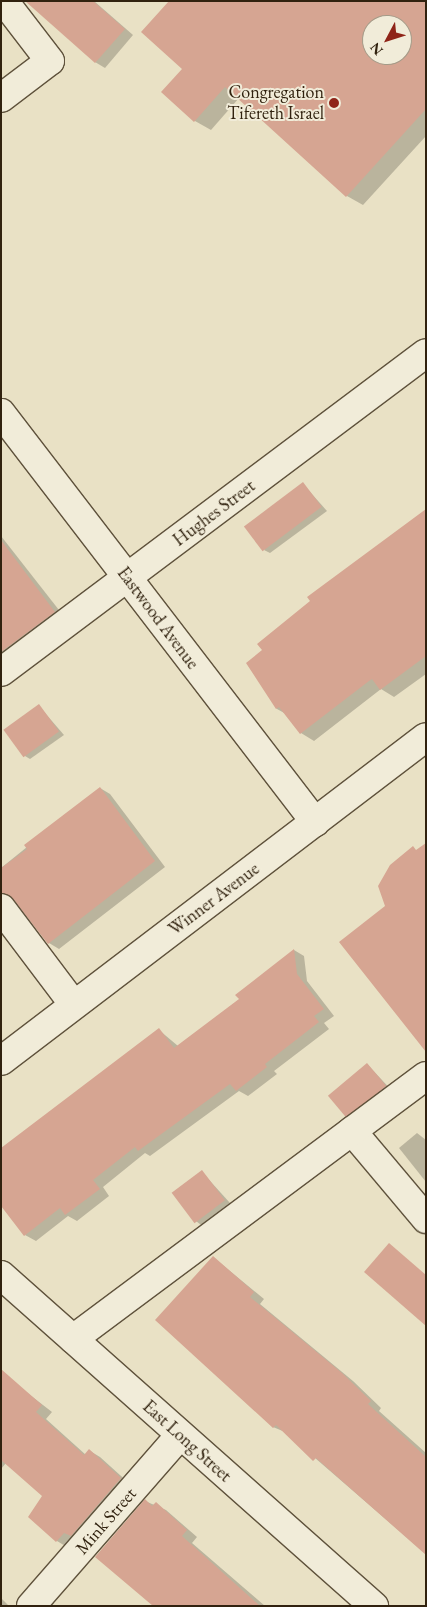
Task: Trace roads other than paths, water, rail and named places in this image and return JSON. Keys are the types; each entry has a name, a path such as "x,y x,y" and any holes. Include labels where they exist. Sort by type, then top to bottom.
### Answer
{"street":[{"path":"1,98 50,61 14,5"},
{"name":"Hughes Street","path":"1,672 426,353"},
{"name":"Eastwood Avenue","path":"1,413 315,822"},
{"name":"Winner Avenue","path":"1,1061 426,737"},
{"path":"1,908 74,1005"},
{"path":"73,1339 426,1076"},
{"path":"352,1131 426,1219"},
{"name":"East Long Street","path":"1,1275 374,1606"},
{"name":"Mink Street","path":"31,1606 180,1435"}],"place":[{"name":"Congregation Tifereth Israel","path":"334,103"}]}
